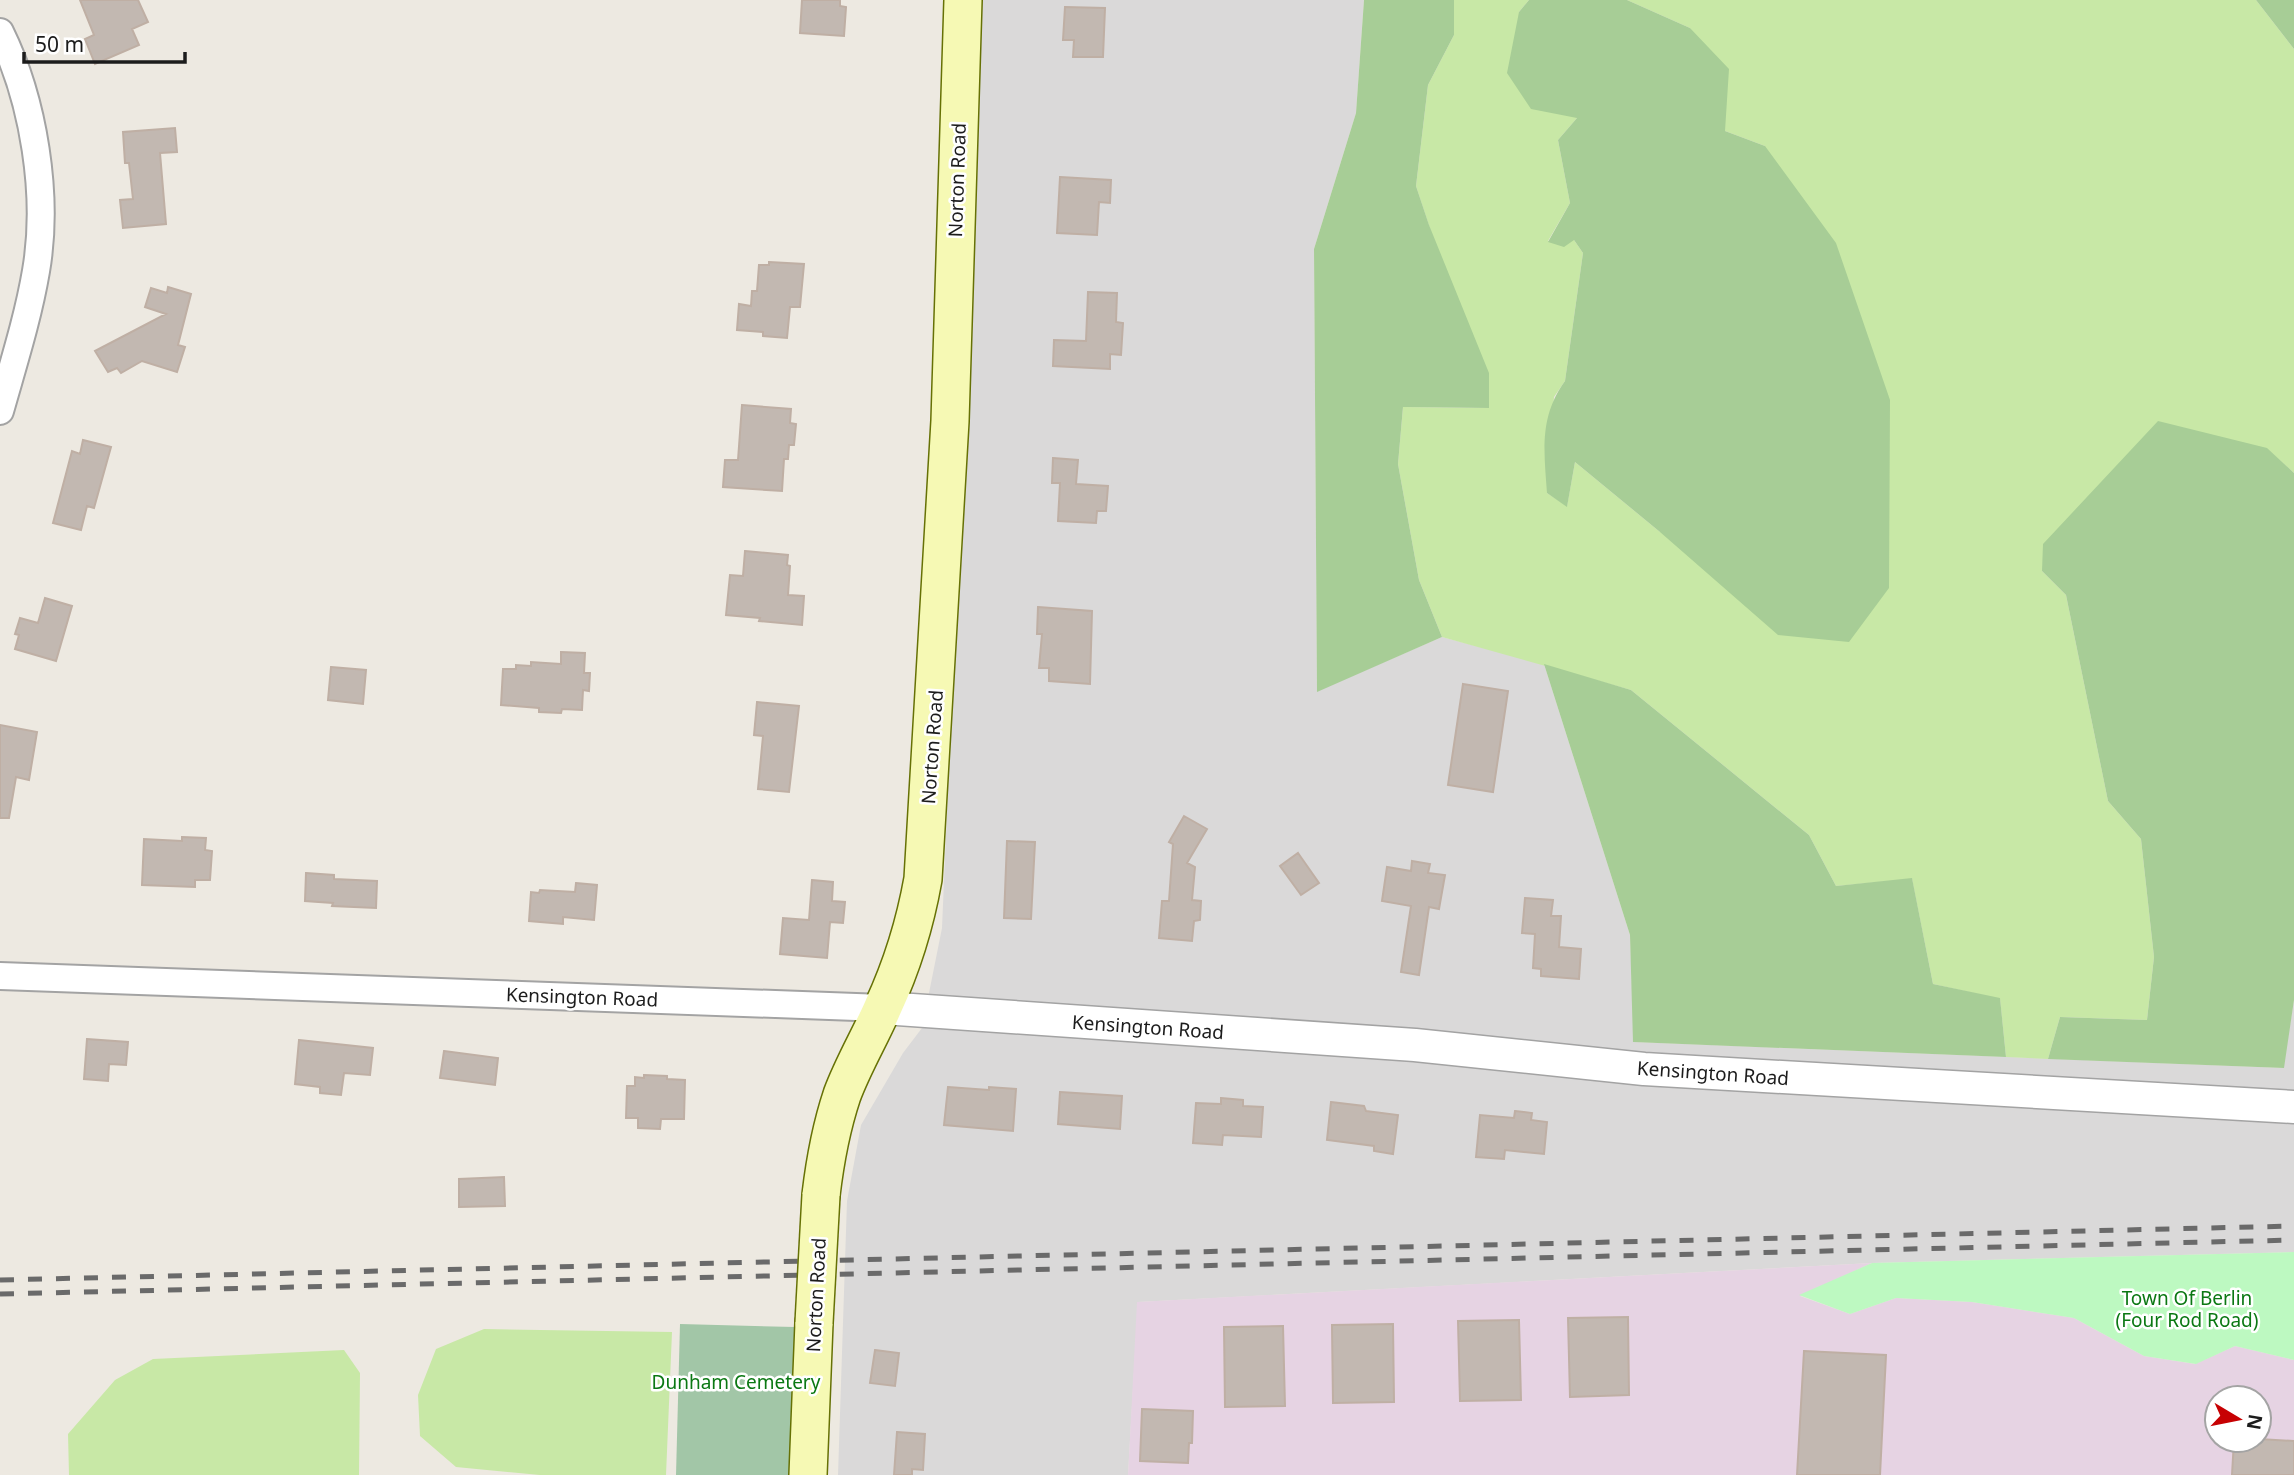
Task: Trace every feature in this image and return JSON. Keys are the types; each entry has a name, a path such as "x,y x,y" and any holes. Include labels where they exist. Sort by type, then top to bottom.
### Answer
{"main road":[{"name":"Norton Road","path":"808,1475 821,1195 830,1137 846,1084 883,1008 915,925 923,879 949,435 963,0"}],"street":[{"path":"0,32 19,79 32,132 39,180 41,226 36,271 0,411"},
{"name":"Kensington Road","path":"0,975 883,1008 1415,1045 1644,1069 2294,1107"}],"shaded area":[{"path":"982,0 1364,0 1356,113 1314,249 1317,691 1442,637 1544,664 1630,935 1634,1042 2283,1068 2294,1000 2294,1252 1872,1263 1138,1302 1128,1475 838,1475 847,1201 861,1125 903,1053 922,1028 942,928"},
{"path":"1872,1263 1800,1296 1850,1314 1896,1298 1972,1302 2074,1318 2144,1356 2195,1364 2235,1346 2294,1360 2294,1475 1128,1475 1137,1302"}],"green space":[{"path":"1364,0 1454,0 1454,35 1428,85 1416,186 1489,373 1489,408 1403,407 1398,464 1419,580 1442,637 1317,692 1314,249 1356,113"},
{"path":"1454,0 1529,0 1519,12 1577,118 1558,140 1570,203 1548,241 1574,240 1583,253 1565,381 1554,397 1547,493 1567,506 1575,462 1660,532 1765,146 1725,131 1690,28 1627,0 2256,0 2294,49 2294,473 2266,448 2042,571 2066,595 2108,801 2141,839 2154,957 2147,1020 2060,1017 2048,1059 2006,1057 2000,999 1933,984 1912,879 1836,886 1809,835 1631,690 1442,637 1419,580 1398,464 1403,407 1489,408 1416,186 1428,85 1454,35"},
{"path":"1529,0 1627,0 1690,28 1729,69 1725,131 1765,146 1836,243 1890,400 1889,588 1849,642 1778,635 1575,462 1567,507 1547,493 1547,421 1565,381 1583,253 1574,240 1564,247 1548,242 1570,203 1558,140 1577,118 1531,109 1507,73 1519,12"},
{"path":"2256,0 2294,0 2294,49"},
{"path":"2158,421 2267,448 2294,473 2294,1000 2284,1068 2048,1059 2060,1017 2147,1020 2154,957 2141,839 2108,801 2066,595 2042,571 2043,544"},
{"path":"1544,664 1631,690 1809,835 1836,886 1912,878 1933,984 2000,998 2006,1057 1633,1042 1630,935"},
{"name":"Town Of Berlin (Four Rod Road)","path":"2294,1252 2294,1360 2235,1346 2196,1364 2144,1356 2074,1318 1972,1302 1896,1298 1850,1314 1799,1295 1872,1263"},
{"name":"Dunham Cemetery","path":"680,1324 795,1327 791,1475 676,1475"},
{"path":"484,1329 672,1332 666,1475 540,1475 456,1467 420,1436 418,1395 436,1349"},
{"path":"344,1350 360,1373 359,1475 69,1475 68,1434 115,1380 153,1359"}],"building":[{"path":"80,0 138,0 148,22 132,29 139,45 95,64 85,39 94,35"},
{"path":"802,0 840,0 840,6 846,7 844,36 800,33"},
{"path":"1065,7 1105,8 1103,57 1073,57 1074,40 1063,40"},
{"path":"175,128 177,152 160,153 166,224 123,228 120,200 133,199 129,163 125,163 123,132"},
{"path":"1060,177 1111,180 1110,203 1099,202 1097,235 1057,233"},
{"path":"769,262 804,264 800,307 790,307 787,338 763,336 763,332 737,330 739,304 751,306 752,291 757,291 759,265 769,265"},
{"path":"168,287 191,294 178,345 185,347 177,372 142,361 121,373 117,368 108,372 95,351 166,314 145,307 151,288 167,293"},
{"path":"1088,292 1117,293 1116,322 1123,323 1121,355 1110,354 1110,369 1053,366 1054,340 1086,341"},
{"path":"742,405 791,409 790,423 796,424 794,445 789,445 788,459 784,459 782,491 723,487 725,460 738,460"},
{"path":"83,440 111,447 94,508 87,506 81,530 53,523 72,451 80,454"},
{"path":"1053,458 1078,460 1076,484 1108,486 1106,511 1097,511 1096,523 1058,521 1060,483 1052,483"},
{"path":"745,551 788,555 788,595 804,596 802,625 726,615 730,575 743,576"},
{"path":"45,598 72,606 56,661 15,649 19,635 15,634 20,618 38,623"},
{"path":"1038,607 1092,611 1090,684 1049,681 1049,668 1039,668 1042,634 1037,634"},
{"path":"561,652 585,653 584,673 590,673 589,691 583,690 582,710 539,712 539,708 501,705 503,669 516,669 516,665 531,666 531,662 561,664"},
{"path":"331,667 366,670 363,704 328,700"},
{"path":"1463,684 1508,691 1493,792 1448,785"},
{"path":"757,702 799,706 789,792 758,789 763,736 754,735"},
{"path":"0,725 37,732 29,780 16,777 9,818 0,818"},
{"path":"1184,816 1207,829 1187,863 1195,867 1192,900 1201,901 1200,920 1194,921 1192,941 1159,938 1162,901 1169,901 1173,844 1169,842"},
{"path":"182,837 206,838 205,850 212,851 210,880 195,880 195,887 142,885 144,839 182,841"},
{"path":"1007,841 1035,842 1031,919 1004,918"},
{"path":"1298,853 1319,883 1301,895 1280,866"},
{"path":"1412,861 1430,864 1428,873 1445,875 1439,909 1429,907 1419,975 1401,972 1411,906 1382,901 1387,867 1411,871"},
{"path":"306,873 334,875 334,879 377,881 376,908 332,906 333,903 305,901"},
{"path":"812,880 833,882 832,901 845,902 843,923 830,922 827,958 780,954 783,918 809,920"},
{"path":"576,883 597,885 594,920 563,917 563,924 529,921 531,892 575,892"},
{"path":"1525,898 1553,900 1551,916 1561,916 1559,947 1581,949 1579,979 1541,976 1541,969 1533,968 1535,934 1522,933"},
{"path":"87,1039 128,1042 126,1065 109,1064 108,1081 84,1079"},
{"path":"299,1040 373,1048 370,1075 344,1073 341,1095 320,1093 320,1087 295,1084"},
{"path":"444,1051 498,1058 495,1085 440,1078"},
{"path":"644,1075 685,1080 684,1119 661,1119 660,1129 638,1128 638,1118 626,1118 627,1086 635,1086 635,1077 644,1078"},
{"path":"948,1087 1016,1089 1013,1131 944,1125"},
{"path":"1060,1092 1122,1096 1120,1129 1058,1124"},
{"path":"1221,1098 1243,1100 1243,1106 1263,1107 1261,1137 1223,1135 1222,1145 1193,1143 1196,1103 1221,1104"},
{"path":"1331,1102 1364,1106 1366,1111 1398,1115 1393,1154 1374,1151 1374,1146 1327,1140"},
{"path":"1515,1111 1532,1113 1531,1120 1547,1122 1544,1154 1505,1150 1504,1159 1476,1157 1480,1115 1514,1118"},
{"path":"504,1177 505,1206 459,1207 459,1179"},
{"path":"1628,1317 1629,1395 1570,1397 1568,1318"},
{"path":"1519,1320 1521,1400 1460,1401 1458,1321"},
{"path":"1393,1324 1394,1402 1333,1403 1332,1325"},
{"path":"1283,1326 1285,1406 1225,1407 1224,1327"},
{"path":"875,1350 899,1353 895,1386 870,1383"},
{"path":"1804,1351 1886,1355 1880,1475 1797,1475"},
{"path":"1142,1409 1193,1411 1188,1463 1140,1461"},
{"path":"897,1432 925,1434 923,1470 912,1469 912,1475 894,1475"},
{"path":"2273,1440 2294,1441 2294,1475 2232,1475 2233,1454 2273,1454"}],"railway":[{"path":"0,1280 2294,1226"},
{"path":"0,1294 2294,1240"}]}
